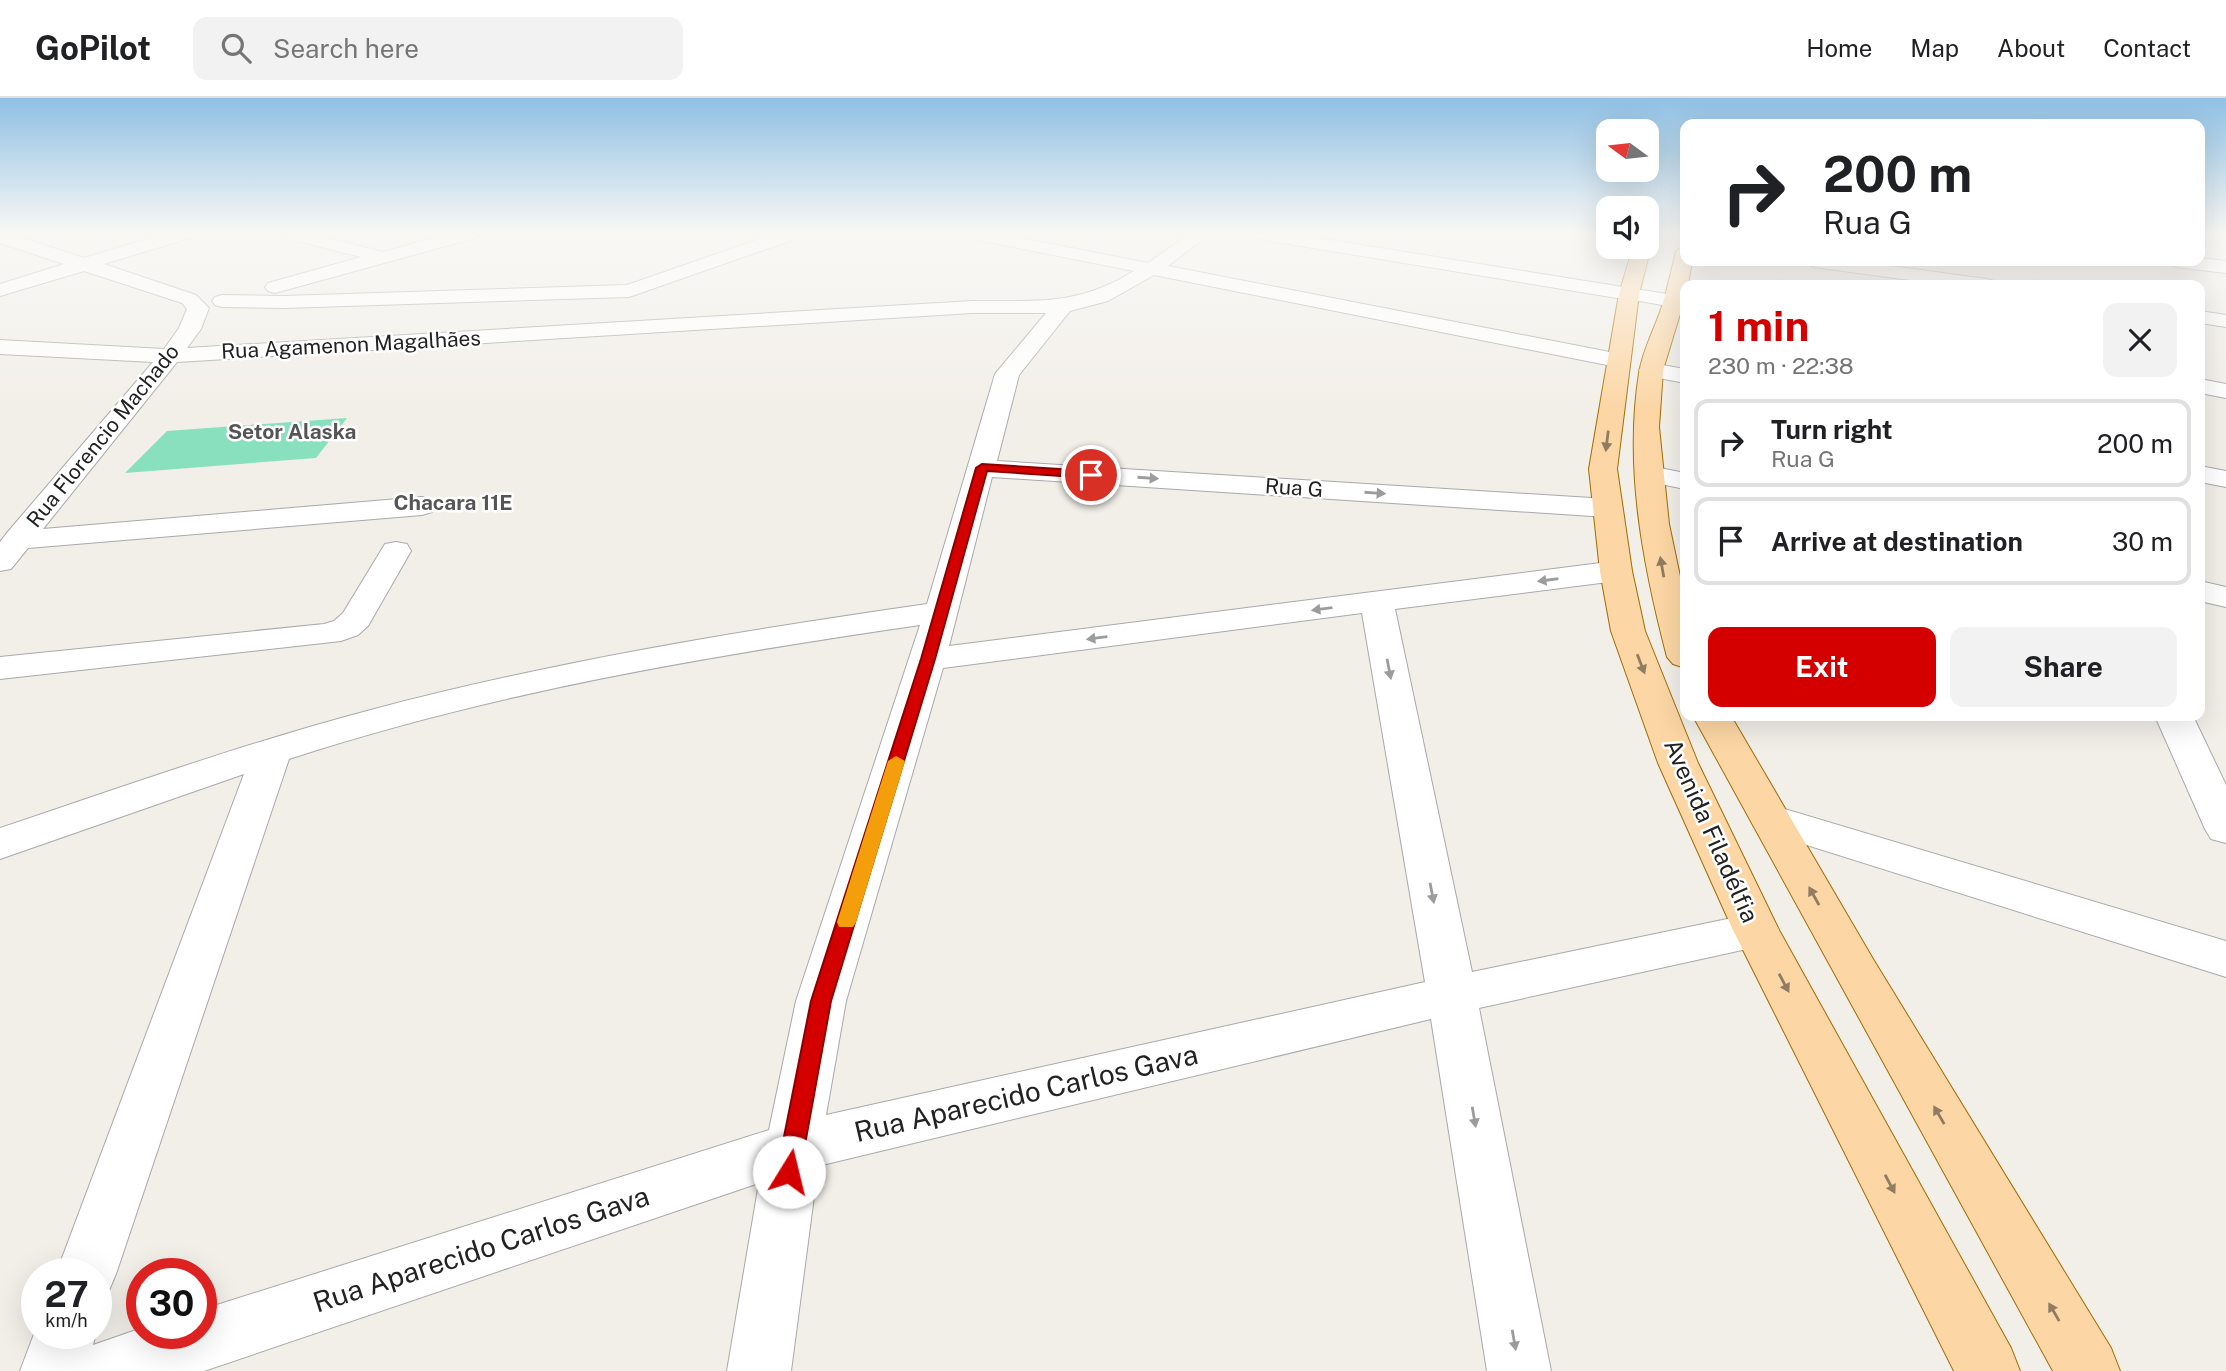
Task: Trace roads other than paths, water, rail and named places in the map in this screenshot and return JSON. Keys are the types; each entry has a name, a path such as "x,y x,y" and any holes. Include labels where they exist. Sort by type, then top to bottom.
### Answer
{"main road":[{"name":"Avenida Filadélfia","path":"1629,294 1634,365 1646,427 1654,524 1667,594 1680,640"},
{"name":"Avenida Filadélfia","path":"1679,302 1634,365 1603,468 1616,571 1628,631 1678,763 1756,930 1988,1371"},
{"name":"Avenida Filadélfia","path":"1715,721 1856,972 2088,1371"}],"street":[{"path":"173,293 210,304 554,293"},
{"path":"210,304 250,293"},
{"path":"616,329 628,293"},
{"path":"759,1371 793,1147 821,1001 928,659 1007,374 1070,305 1104,293"},
{"path":"1269,293 1680,375"},
{"path":"1625,293 1679,302"},
{"name":"Rua Florencio Machado","path":"9,551 210,304"},
{"name":"Rua Agamenon Magalhães","path":"0,347 170,356 972,307 1070,305"},
{"path":"2205,318 2226,321"},
{"path":"2205,387 2226,391"},
{"name":"Rua G","path":"982,468 1607,508"},
{"path":"1650,474 1680,480"},
{"path":"2205,475 2226,479"},
{"path":"9,551 422,506"},
{"path":"0,668 329,634 346,628 356,620 396,551"},
{"path":"928,659 1616,571"},
{"path":"2205,592 2226,597"},
{"path":"1377,602 1452,995 1519,1371"},
{"path":"0,844 272,750 418,710 537,683 699,652 941,612"},
{"path":"2176,721 2226,829"},
{"path":"92,1258 272,750"},
{"path":"1771,819 2226,959"},
{"name":"Rua Aparecido Carlos Gava","path":"110,1371 793,1147 1452,995 1756,930"},
{"path":"52,1371 60,1349"}],"district":[{"name":"Setor Alaska","path":"292,432"},
{"name":"Chacara 11E","path":"453,503"}]}
